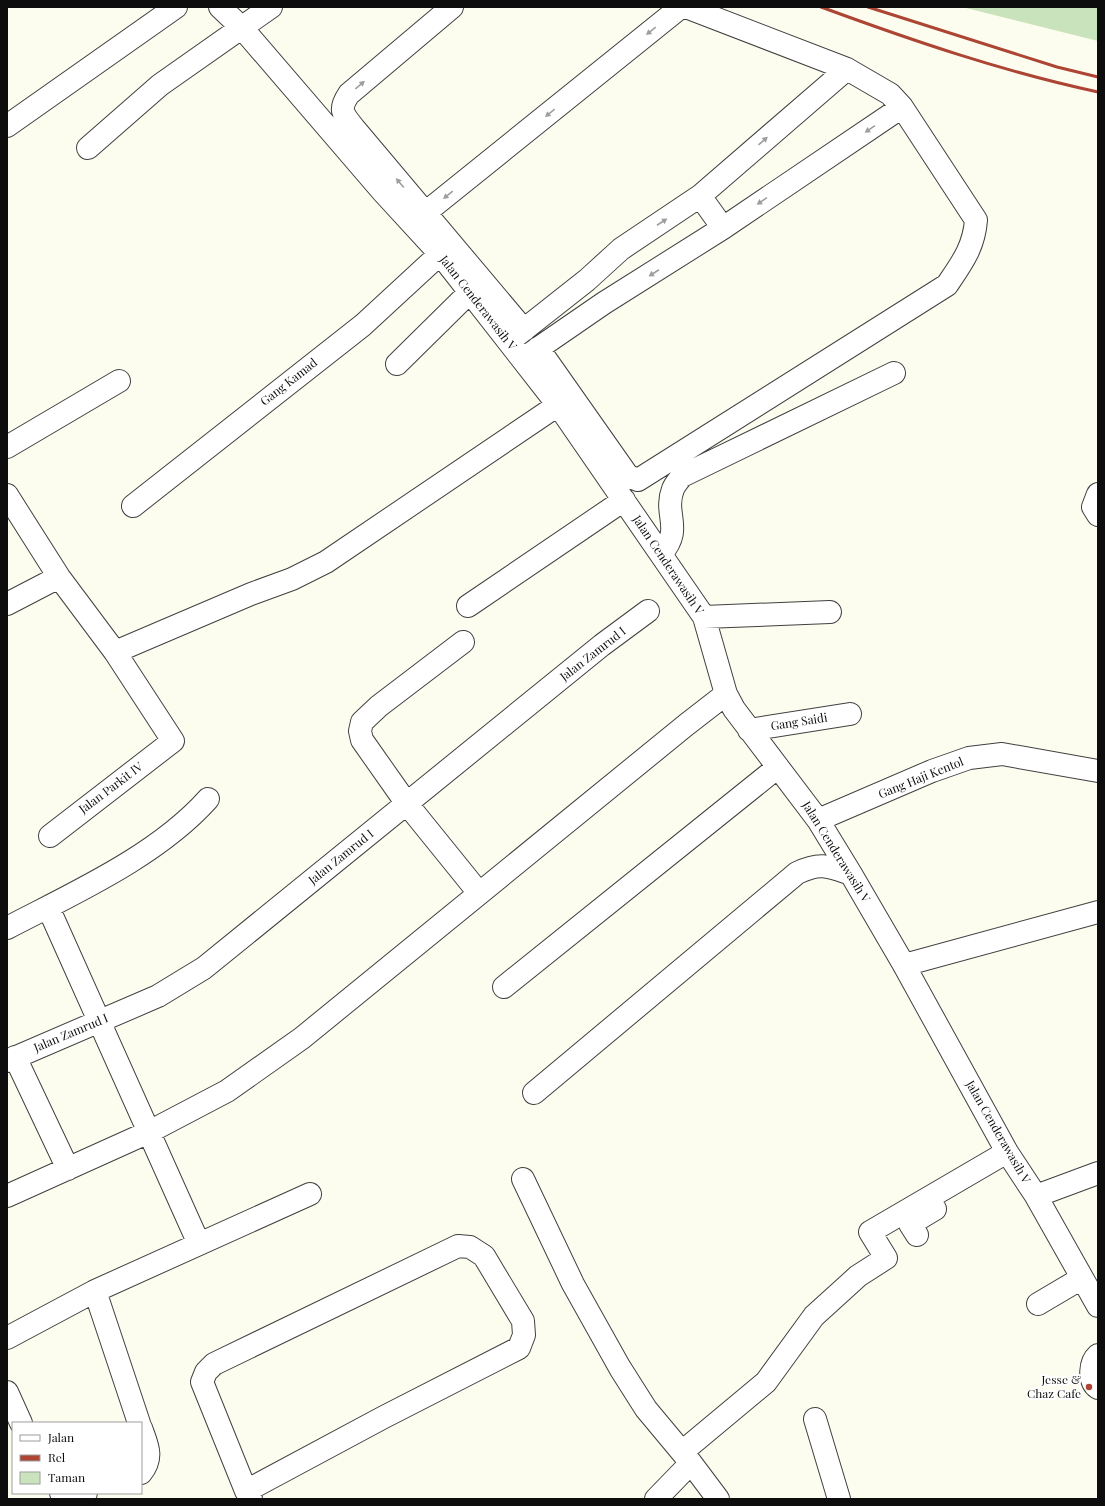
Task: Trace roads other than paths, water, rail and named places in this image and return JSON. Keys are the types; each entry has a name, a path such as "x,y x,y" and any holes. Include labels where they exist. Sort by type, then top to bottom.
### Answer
{"street":[{"path":"7,126 176,7"},
{"name":"Jalan Cenderawasih V","path":"220,7 242,28 383,192 440,254 471,291 516,335 530,354 558,405 704,617 726,694 749,730 818,820 851,874 904,965 1010,1157 1036,1196 1098,1306"},
{"path":"88,148 160,85 271,7"},
{"path":"452,7 349,94 342,104 342,110 349,122 425,214 516,335 587,280 621,250 700,196 847,69"},
{"path":"425,214 681,7"},
{"path":"686,7 847,69 890,94 902,107 976,220 975,237 966,257 948,285 638,480 628,476 530,354 604,303 723,228 902,107"},
{"path":"700,196 723,228"},
{"name":"Gang Kamad","path":"133,506 363,325 440,254"},
{"path":"587,280 604,303"},
{"path":"397,364 471,291"},
{"path":"661,554 670,544 673,529 670,508 673,489 682,476 894,373"},
{"path":"7,447 119,381"},
{"path":"7,495 58,577 115,652 292,578 326,562 558,405"},
{"path":"1098,494 1094,507 1098,515"},
{"path":"468,606 624,500"},
{"path":"7,604 58,577"},
{"name":"Jalan Zamrud I","path":"11,1059 158,996 204,968 602,645 648,611"},
{"path":"704,617 830,612"},
{"path":"463,642 379,706 362,722 360,731 362,740 407,804 479,893"},
{"name":"Jalan Parkit IV","path":"50,836 173,741 115,652"},
{"path":"7,1196 149,1132 227,1091 302,1038 726,694"},
{"name":"Gang Saidi","path":"749,730 850,714"},
{"name":"Gang Haji Kentol","path":"818,820 932,771 968,758 1002,754 1098,771"},
{"path":"504,987 778,767"},
{"path":"7,928 111,874 182,826 208,799"},
{"path":"534,1093 797,873 811,867 822,866 851,874"},
{"path":"48,907 199,1244"},
{"path":"904,965 1098,912"},
{"path":"11,1059 68,1169"},
{"path":"917,1235 910,1224 1010,1157"},
{"path":"656,1499 687,1457 766,1382 814,1316 858,1276 886,1258 870,1232 1010,1157"},
{"path":"1036,1196 1098,1173"},
{"path":"523,1179 573,1284 620,1368 646,1409 687,1457 718,1499"},
{"path":"7,1338 95,1291 310,1194"},
{"path":"458,1246 470,1247 484,1256 523,1321 524,1335 519,1348 384,1417 249,1495 202,1382 206,1372 214,1364 458,1246"},
{"path":"1038,1304 1082,1278"},
{"path":"95,1291 139,1422"},
{"path":"1098,1355 1094,1359 1091,1371 1095,1386 1098,1388"},
{"path":"7,1392 21,1422"},
{"path":"815,1419 838,1499"},
{"path":"142,1431 150,1453 146,1468 142,1472"},
{"path":"62,1494 80,1494"}],"railway":[{"path":"821,7 993,65 1098,92"},
{"path":"868,7 1057,67 1098,77"}],"place":[{"name":"Jesse & Chaz Cafe","path":"1089,1387"}]}
